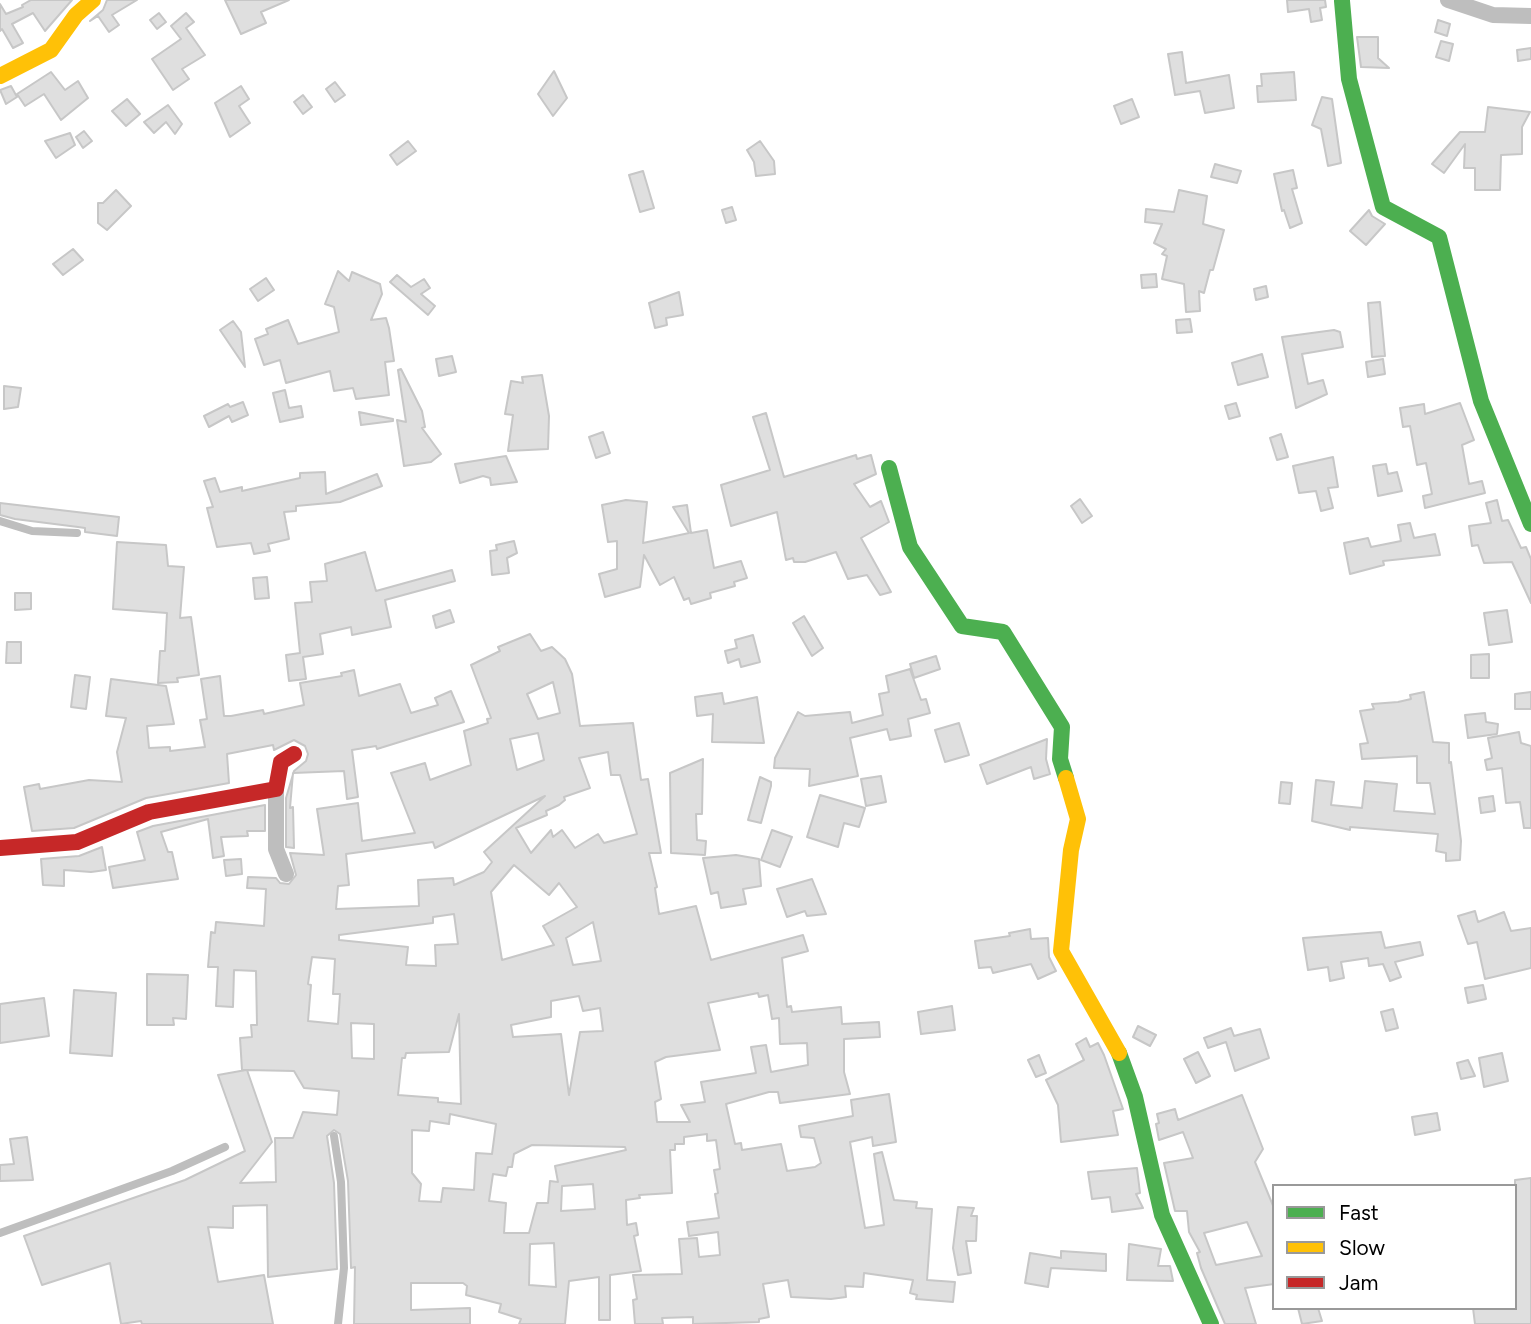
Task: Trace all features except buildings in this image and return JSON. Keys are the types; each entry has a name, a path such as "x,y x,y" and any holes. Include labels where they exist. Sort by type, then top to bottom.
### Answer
{"street":[{"path":"0,76 51,50 76,15 93,0"},
{"path":"1343,0 1341,28 1356,109 1383,207 1440,237 1480,401 1531,524"},
{"path":"1448,0 1493,15 1531,16"},
{"path":"889,468 910,547 962,626 970,629 993,628 1003,632 1062,727 1060,760 1078,819 1070,850 1061,951 1118,1049 1135,1097 1162,1216 1211,1324"},
{"path":"286,874 276,849 276,789 281,762 294,754"},
{"path":"0,848 77,842 149,812 276,789"}],"lane":[{"path":"0,521 32,530 77,533"},
{"path":"334,1136 341,1182 344,1268 338,1324"},
{"path":"0,1233 173,1171 225,1147"}],"traffic: fast":[{"path":"1342,1 1349,79 1383,207 1439,237 1481,401 1531,524"},
{"path":"889,468 910,547 962,626 1003,632 1062,727 1060,759 1066,778"},
{"path":"1119,1053 1135,1097 1162,1215 1211,1324"}],"traffic: slow":[{"path":"0,76 51,50 76,15 93,0"},
{"path":"1066,778 1078,819 1071,850 1061,951 1119,1053"}],"traffic: jam":[{"path":"0,848 77,842 149,812 276,789 281,762 294,754"}]}
